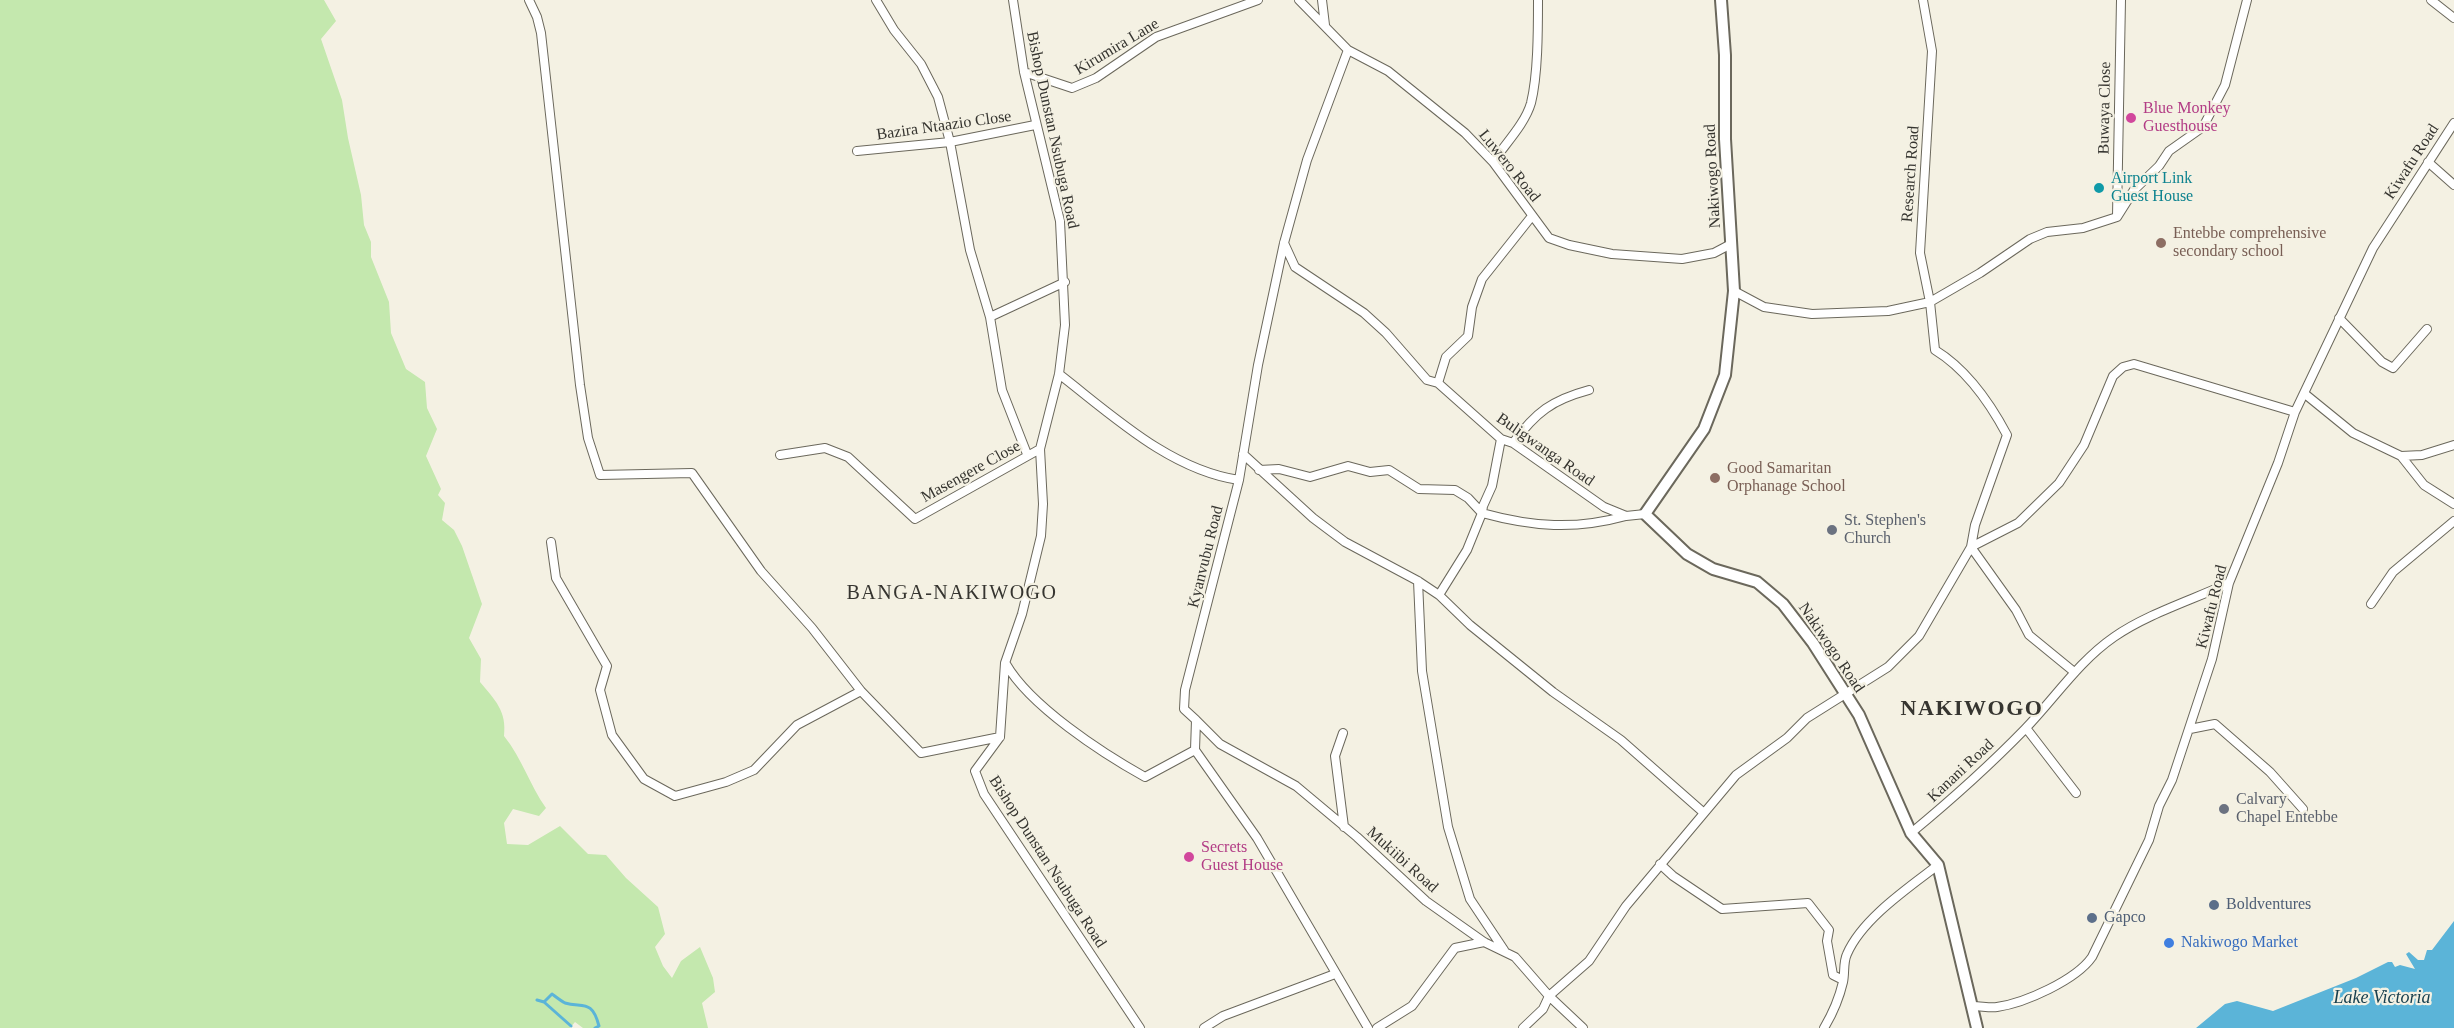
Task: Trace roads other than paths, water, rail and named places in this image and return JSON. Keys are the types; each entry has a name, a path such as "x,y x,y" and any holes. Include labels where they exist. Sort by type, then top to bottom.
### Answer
{"street":[{"path":"529,0 541,33 588,438 600,475 692,473 761,571 812,628 861,691 921,753 1000,737"},
{"path":"876,0 930,80 938,97 950,142 970,250 990,317 1002,390 1027,454"},
{"name":"Bishop Dunstan Nsubuga Road","path":"1013,0 1035,125 1060,221 1065,282 1065,325 1059,374 1040,449 1043,504 1041,537 1022,614 1005,663 1000,737 975,771 978,783 1140,1028"},
{"name":"Kirumira Lane","path":"1024,72 1072,88 1096,78 1156,37 1258,0"},
{"name":"Luwero Road","path":"1299,0 1348,50 1388,71 1465,133 1493,162 1549,238 1569,245 1612,254 1682,259 1714,253 1731,244"},
{"path":"1322,0 1325,26"},
{"path":"1493,162 1524,118 1531,103 1538,35 1538,0"},
{"name":"Nakiwogo Road","path":"1721,0 1734,291 1725,375 1712,414 1674,476 1645,514 1687,554 1713,569 1757,582 1783,604 1813,643 1858,715 1911,833 1938,865 1977,1028"},
{"name":"Research Road","path":"1923,0 1932,51 1920,252 1930,302 1935,350 1966,377 1984,397 2007,435 1975,525 1971,547"},
{"name":"Buwaya Close","path":"2116,217 2121,0"},
{"path":"1734,291 1764,307 1812,314 1888,311 1930,302 1980,273 2030,239 2047,232 2082,228 2116,217 2134,190 2159,166 2169,151 2202,127 2225,85 2247,0"},
{"path":"2431,0 2454,18"},
{"name":"Kyanvubu Road","path":"1195,750 1196,720 1184,709 1185,690 1239,480 1257,365 1284,243 1307,160 1348,50"},
{"name":"Kiwafu Road","path":"1973,1006 1997,1007 2062,984 2082,970 2092,957 2149,840 2159,806 2172,780 2212,659 2229,584 2278,463 2295,412 2379,238 2454,123"},
{"name":"Bazira Ntaazio Close","path":"857,151 950,142 1035,125"},
{"path":"2428,162 2454,185"},
{"path":"1437,383 1446,357 1468,336 1472,307 1482,279 1532,216"},
{"name":"Buligwanga Road","path":"1284,243 1295,267 1364,313 1427,380 1437,383 1501,439 1513,443 1604,507 1626,516"},
{"path":"990,317 1065,282"},
{"path":"2339,318 2382,362 2392,368 2427,329"},
{"path":"1523,1028 1542,1009 1549,996 1589,961 1626,906 1736,775 1787,738 1807,718 1888,667 1905,652 1919,636 1971,547 2018,523 2059,483 2084,445 2113,376 2123,367 2134,364 2295,412"},
{"path":"1059,374 1150,442 1185,463 1211,475 1239,480"},
{"path":"1513,443 1528,423 1546,407 1559,398 1589,390"},
{"path":"2305,394 2353,433 2402,456 2424,485 2454,504"},
{"path":"1439,596 1467,550 1482,513 1492,486 1501,439"},
{"path":"2402,456 2422,455 2454,445"},
{"name":"Masengere Close","path":"780,455 825,448 848,457 915,519 1027,454 1040,449"},
{"path":"1243,454 1345,542 1418,581 1439,596 1470,626 1553,692 1621,740 1704,813"},
{"path":"1259,470 1279,469 1310,477 1326,474 1344,466 1371,472 1389,470 1419,489 1455,490 1468,498 1482,513 1516,523 1581,526 1645,514"},
{"path":"2371,604 2393,572 2454,521"},
{"path":"551,542 556,578 607,666 600,690 612,735 644,779 675,796 726,783 753,770 797,725 861,691"},
{"path":"1971,547 2016,610 2029,635 2073,672"},
{"path":"1418,581 1422,671 1448,827 1470,899 1505,951"},
{"name":"Kanani Road","path":"1911,833 1953,799 2026,728 2073,672 2115,636 2229,584"},
{"path":"1005,663 1013,678 1038,702 1117,760 1145,777 1195,750 1257,838 1368,1028"},
{"name":"Mukiibi Road","path":"1196,720 1220,744 1296,786 1426,901 1484,942 1515,957 1549,996 1583,1028"},
{"path":"2190,729 2215,724 2270,772 2303,809"},
{"path":"2026,728 2076,793"},
{"path":"1343,733 1335,756 1344,827"},
{"path":"1660,864 1673,876 1722,909 1808,903 1829,930 1827,940 1833,975 1843,980"},
{"path":"1824,1028 1834,1011 1843,980 1846,956 1856,939 1886,906 1938,865"},
{"path":"1377,1028 1412,1006 1455,948 1484,942"},
{"path":"1204,1028 1223,1016 1335,974"}],"water":[{"name":"Lake Victoria","path":"2454,921 2454,1028 2196,1028 2225,1004 2237,1001 2273,1011 2356,978 2388,962 2392,962 2395,967 2400,965 2415,969 2406,954 2409,952 2418,960 2424,960 2427,950 2432,950"}],"waterway":[{"path":"544,1002 552,994 565,1003 590,1008 599,1026 595,1028"},
{"path":"537,1000 544,1002 571,1026"}],"place":[{"name":"Blue Monkey Guesthouse","path":"2131,118"},
{"name":"Airport Link Guest House","path":"2099,188"},
{"name":"Entebbe comprehensive secondary school","path":"2161,243"},
{"name":"Good Samaritan Orphanage School","path":"1715,478"},
{"name":"St. Stephen's Church","path":"1832,530"},
{"name":"Calvary Chapel Entebbe","path":"2224,809"},
{"name":"Secrets Guest House","path":"1189,857"},
{"name":"Boldventures","path":"2214,905"},
{"name":"Gapco","path":"2092,918"},
{"name":"Nakiwogo Market","path":"2169,943"}],"district":[{"name":"BANGA-NAKIWOGO","path":"952,594"},
{"name":"NAKIWOGO","path":"1972,709"}]}
